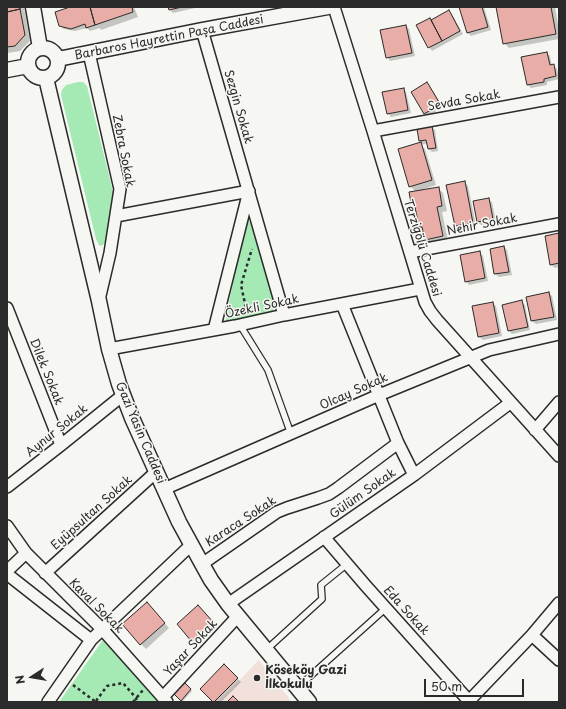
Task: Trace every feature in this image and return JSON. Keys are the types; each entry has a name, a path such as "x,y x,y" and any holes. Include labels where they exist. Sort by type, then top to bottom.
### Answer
{"street":[{"path":"33,7 40,48"},
{"name":"Barbaros Hayrettin Paşa Caddesi","path":"58,60 202,30 328,7"},
{"name":"Terzigölü Caddesi","path":"334,7 410,252 420,289 430,312 559,456"},
{"name":"Sezgin Sokak","path":"202,30 284,315"},
{"path":"40,48 48,48 56,55 58,60 57,69 46,78 41,78 33,74 28,66 28,60 33,51 40,48"},
{"name":"Zebra Sokak","path":"89,53 120,189 110,253 99,301"},
{"path":"7,70 28,66"},
{"name":"Gazi Yasin Caddesi","path":"46,78 109,349 123,395 132,418 179,522 202,564 228,604 308,702"},
{"name":"Sevda Sokak","path":"373,131 559,97"},
{"path":"116,216 249,191 214,330"},
{"name":"Nehir Sokak","path":"410,252 559,224"},
{"name":"Özekli Sokak","path":"109,349 214,330 244,321 284,315 420,289"},
{"path":"342,304 398,443 414,475"},
{"name":"Dilek Sokak","path":"7,308 11,330 61,446"},
{"name":"Olcay Sokak","path":"164,489 470,357 489,350 559,334"},
{"name":"Aynur Sokak","path":"7,487 61,446 123,395"},
{"path":"535,430 559,402"},
{"name":"Gülüm Sokak","path":"228,604 414,475 510,403"},
{"name":"Karaca Sokak","path":"202,564 277,512 329,494 398,443"},
{"name":"Eyüpsultan Sokak","path":"45,573 156,472"},
{"name":"Kaval Sokak","path":"7,526 26,553 103,630 165,699"},
{"name":"Eda Sokak","path":"324,537 469,702"},
{"path":"48,702 91,640 192,546"},
{"path":"7,571 26,553"},
{"path":"7,574 91,640"},
{"path":"469,702 532,635 559,603"},
{"name":"Yaşar Sokak","path":"165,699 238,616"},
{"path":"532,635 559,660"}],"lane":[{"path":"244,321 268,370 291,434"},
{"path":"266,650 322,599 321,585 347,564"},
{"path":"297,688 386,608"}],"path":[{"path":"244,321 241,286 252,249"},
{"path":"64,679 96,702 107,686 123,683 136,698 137,702"}],"shaded area":[{"name":"Köseköy Gazi İlkokulu","path":"259,660 292,702 218,702"}],"green space":[{"path":"83,82 87,86 113,192 107,239 101,246 96,239 61,95 62,90 66,85"},
{"path":"247,220 252,226 275,301 275,308 270,313 225,323 245,221"},
{"path":"103,640 159,702 59,702"}],"building":[{"path":"7,7 20,7 20,9 7,12"},
{"path":"70,7 90,7 95,25 86,28 85,24 71,29 59,26 55,12"},
{"path":"90,7 132,7 133,12 95,25"},
{"path":"168,7 182,7 169,10"},
{"path":"459,7 482,7 488,27 467,33"},
{"path":"496,7 551,7 556,34 503,44"},
{"path":"20,9 25,35 15,46 7,47 7,12"},
{"path":"449,10 460,31 442,41 431,20"},
{"path":"430,18 442,41 428,48 416,25"},
{"path":"406,25 412,53 386,58 380,30"},
{"path":"547,52 550,65 554,64 556,76 544,79 544,82 527,85 521,57"},
{"path":"427,82 439,102 433,106 434,108 424,114 411,92"},
{"path":"404,88 408,110 387,114 382,92"},
{"path":"432,126 436,148 428,149 426,140 419,141 417,129"},
{"path":"421,142 432,180 409,187 398,149"},
{"path":"465,181 473,223 455,226 446,185"},
{"path":"439,187 442,206 437,207 443,236 425,240 422,227 419,227 414,202 411,203 409,192"},
{"path":"489,198 493,219 477,222 473,201"},
{"path":"559,233 559,263 550,265 545,236"},
{"path":"504,246 509,272 494,274 490,249"},
{"path":"480,251 485,278 465,282 460,255"},
{"path":"549,292 554,317 531,321 526,297"},
{"path":"522,300 528,327 508,331 502,305"},
{"path":"493,302 499,333 478,337 472,306"},
{"path":"147,602 165,623 140,645 122,624"},
{"path":"198,605 214,623 192,642 177,624"},
{"path":"224,664 238,678 213,702 200,689"},
{"path":"185,683 191,689 181,701 174,694"},
{"path":"233,696 239,702 227,702"}],"place":[{"name":"Köseköy Gazi İlkokulu","path":"257,678"}]}
